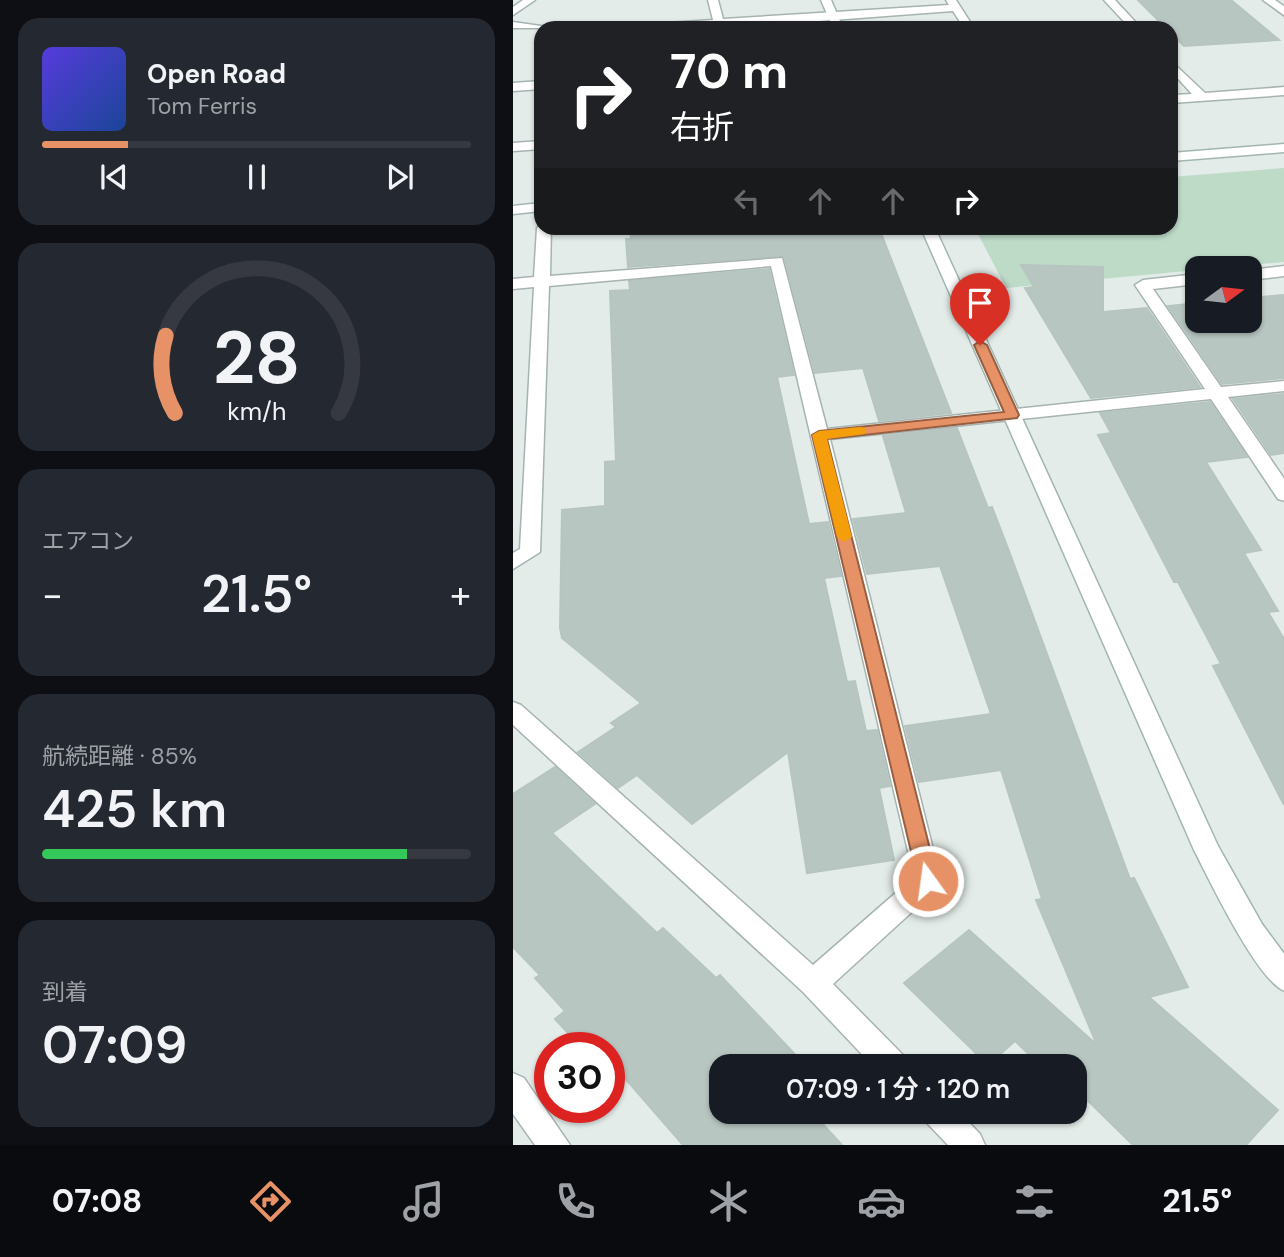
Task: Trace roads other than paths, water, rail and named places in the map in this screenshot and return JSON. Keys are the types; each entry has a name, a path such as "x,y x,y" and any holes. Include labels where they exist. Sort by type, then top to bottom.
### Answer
{"street":[{"path":"513,12 530,0"},
{"path":"713,0 718,21"},
{"path":"826,0 836,21"},
{"path":"1109,0 1129,21"},
{"path":"1268,0 1284,13"},
{"path":"770,21 953,4 964,21"},
{"path":"513,25 534,27"},
{"path":"1178,71 1202,97"},
{"path":"513,87 534,86"},
{"path":"1178,99 1284,91"},
{"path":"513,147 534,146"},
{"path":"1178,156 1284,148"},
{"path":"513,209 534,208"},
{"path":"513,562 530,552 545,235"},
{"path":"931,235 1207,850 1252,932 1284,979"},
{"path":"513,284 777,261 928,881 813,983"},
{"path":"1262,274 1284,271"},
{"path":"1185,280 1143,285 1284,495"},
{"path":"819,435 1284,386"},
{"path":"513,710 813,983 881,1054"},
{"path":"513,1087 554,1145"},
{"path":"949,1124 969,1145"}]}
